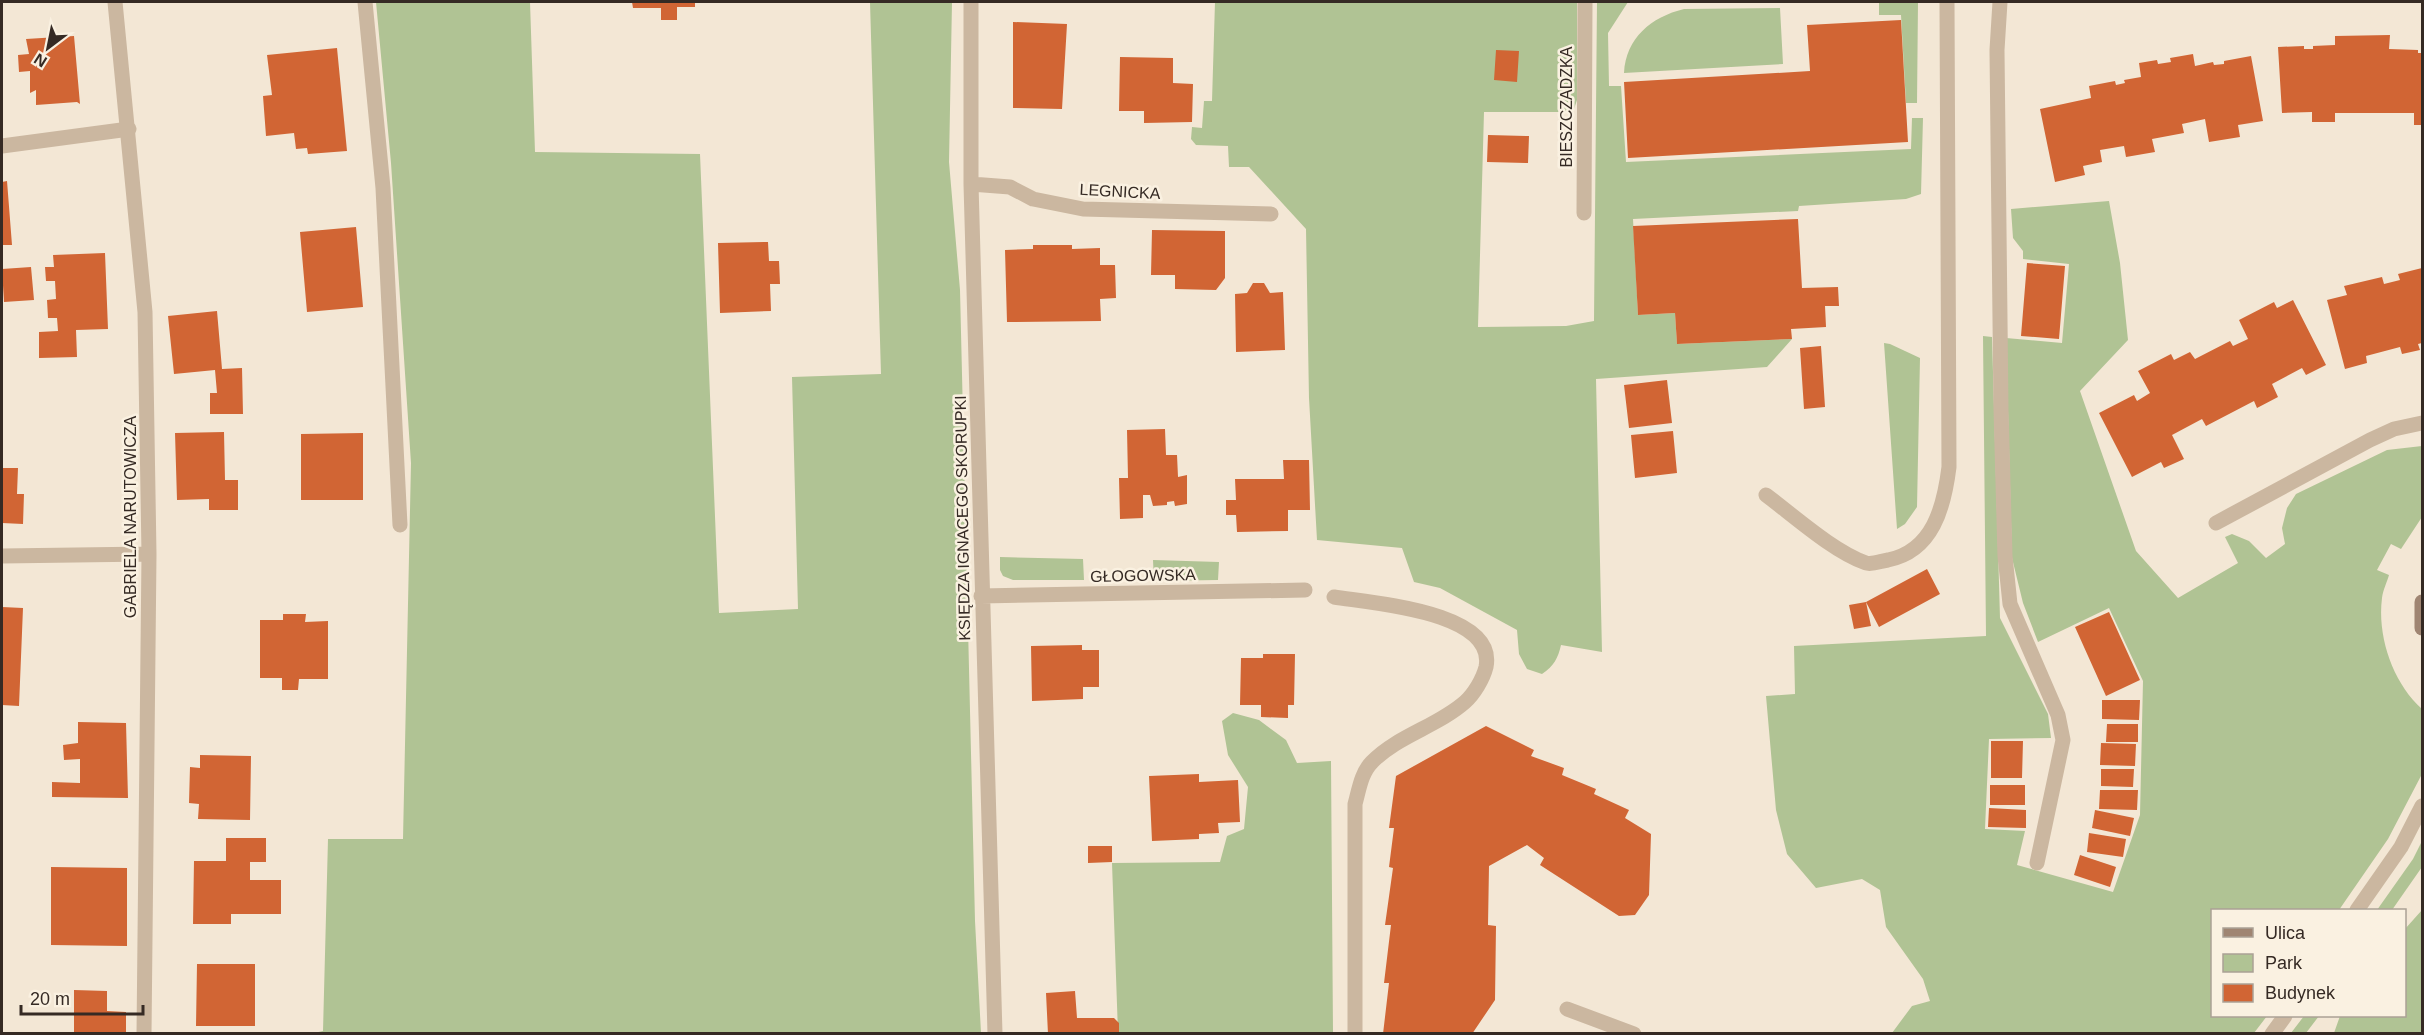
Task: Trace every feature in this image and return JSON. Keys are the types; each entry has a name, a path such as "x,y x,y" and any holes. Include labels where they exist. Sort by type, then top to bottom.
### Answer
{"street":[{"name":"GABRIELA NARUTOWICZA","path":"115,2 145,312 149,554 144,1034"},
{"path":"365,2 383,188 400,525"},
{"name":"KSIĘDZA IGNACEGO SKORUPKI","path":"971,2 971,184 994,1034"},
{"name":"BIESZCZADZKA","path":"1584,213 1585,2"},
{"path":"1766,495 1839,549 1868,564 1898,558 1924,543 1937,519 1946,494 1949,467 1947,2"},
{"path":"2000,2 1997,50 2005,556 2010,604 2058,714 2063,740 2037,863"},
{"path":"2,146 129,129"},
{"name":"LEGNICKA","path":"971,184 1010,187 1033,199 1083,209 1271,214"},
{"path":"2216,523 2370,440 2394,429 2422,423"},
{"path":"2,555 149,554"},
{"name":"GŁOGOWSKA","path":"981,596 1305,590"},
{"path":"1334,597 1436,614 1477,636 1488,658 1484,678 1465,702 1371,762 1361,779 1355,804 1355,1034"},
{"path":"2422,602 2422,628"},
{"path":"2358,909 2401,847 2422,806"},
{"path":"1567,1009 1634,1034"},
{"path":"2272,1034 2284,1017"}],"green space":[{"path":"376,2 530,2 535,152 700,154 719,613 798,609 792,377 881,374 870,2 952,2 949,162 960,290 975,921 981,1033 314,1033 323,1031 328,839 403,839 411,463 391,163"},
{"path":"1215,2 1577,2 1577,100 1573,112 1484,112 1478,327 1566,326 1594,321 1597,2 1628,2 1608,33 1609,86 1621,86 1626,162 1911,149 1912,118 1923,118 1921,194 1906,199 1799,206 1798,211 1633,219 1638,315 1675,313 1677,344 1792,339 1767,367 1596,379 1602,652 1561,645 1555,661 1542,674 1527,669 1519,654 1517,630 1440,588 1414,582 1402,548 1317,540 1309,398 1306,229 1249,167 1229,167 1228,146 1196,145 1191,139 1192,127 1202,128 1204,101 1212,101"},
{"path":"1879,2 1918,2 1917,103 1906,103 1901,15 1879,15"},
{"path":"1780,8 1783,64 1624,73 1635,39 1661,17 1684,9"},
{"path":"2109,201 2120,263 2128,340 2080,391 2136,551 2178,598 2238,563 2225,537 2232,534 2249,541 2266,558 2285,544 2282,528 2287,508 2296,494 2387,450 2422,446 2422,517 2401,549 2391,544 2377,570 2389,575 2381,613 2389,658 2403,686 2422,709 2422,774 2388,839 2340,909 2211,909 2211,1017 2266,1017 2254,1033 1892,1033 1912,1006 1930,1001 1923,979 1886,927 1880,890 1862,879 1816,888 1787,854 1776,810 1766,696 1795,694 1794,646 1986,636 1983,336 1992,337 2000,618 2048,714 2051,738 1989,739 1985,829 2025,831 2017,865 2113,892 2140,815 2143,681 2109,608 2038,642 2023,603 2012,558 2006,338 2062,343 2069,264 2023,259 2023,251 2013,238 2011,209"},
{"path":"1884,343 1920,358 1917,507 1905,524 1897,529"},
{"path":"1000,557 1083,559 1084,580 1013,580 1003,576 1000,570"},
{"path":"1153,560 1219,562 1218,580 1154,581"},
{"path":"1233,713 1259,720 1286,740 1297,763 1331,761 1333,1033 1118,1033 1112,863 1220,862 1227,836 1244,829 1248,787 1228,755 1222,721"},
{"path":"2422,841 2422,867 2393,909 2378,909 2413,859"},
{"path":"2422,910 2422,1033 2334,1033 2340,1017 2406,1017 2406,928"},
{"path":"2303,1017 2318,1017 2306,1033 2291,1033"}],"building":[{"path":"632,2 695,2 695,7 677,7 677,20 661,20 661,8 633,8"},
{"path":"1901,20 1908,142 1628,158 1624,82 1810,71 1807,25"},
{"path":"1013,22 1067,24 1062,109 1013,108"},
{"path":"2390,35 2389,49 2418,50 2418,53 2422,53 2422,125 2414,125 2414,113 2335,113 2335,122 2312,122 2312,112 2282,113 2278,47 2304,46 2304,49 2313,49 2313,46 2335,45 2335,36"},
{"path":"74,36 80,104 77,102 36,105 36,90 30,93 30,71 19,72 18,55 29,54 26,39"},
{"path":"337,48 347,151 308,154 307,148 296,149 294,133 266,136 263,96 272,95 267,55"},
{"path":"1496,50 1519,51 1517,82 1494,80"},
{"path":"2193,54 2195,66 2213,62 2214,65 2224,64 2224,61 2251,56 2263,121 2238,125 2240,137 2209,142 2205,119 2182,124 2184,133 2152,139 2155,152 2126,157 2124,146 2100,150 2102,162 2083,166 2085,175 2055,182 2040,109 2091,98 2089,86 2115,81 2116,85 2125,83 2124,80 2141,77 2139,63 2157,60 2158,64 2171,62 2170,58"},
{"path":"1120,57 1173,58 1173,83 1193,84 1192,122 1144,123 1144,111 1119,111"},
{"path":"1488,135 1529,136 1528,163 1487,162"},
{"path":"7,181 12,245 2,245 2,182"},
{"path":"1798,219 1802,288 1838,287 1839,306 1825,306 1826,327 1791,329 1792,339 1677,344 1675,313 1638,315 1633,226"},
{"path":"356,227 363,307 307,312 300,232"},
{"path":"1152,230 1225,231 1225,278 1216,290 1175,289 1175,275 1151,275"},
{"path":"768,242 769,261 779,261 780,284 770,284 771,311 720,313 718,243"},
{"path":"1033,245 1072,245 1072,249 1100,248 1100,265 1115,265 1116,298 1100,299 1101,321 1007,322 1005,250 1033,249"},
{"path":"105,253 108,329 76,330 77,357 39,358 39,332 58,331 57,318 48,318 47,300 56,299 55,281 46,281 45,267 54,267 53,255"},
{"path":"2027,263 2065,266 2059,339 2021,336"},
{"path":"31,267 34,300 4,302 2,269"},
{"path":"2422,268 2422,343 2418,344 2420,350 2402,354 2400,347 2366,356 2367,363 2345,369 2327,300 2347,295 2344,286 2382,277 2384,284 2400,280 2398,274"},
{"path":"1253,283 1264,283 1270,293 1283,292 1285,350 1236,352 1235,294 1247,293"},
{"path":"2293,300 2326,365 2306,375 2302,368 2272,384 2278,397 2257,408 2254,401 2206,426 2202,419 2172,435 2184,459 2164,468 2161,462 2132,477 2099,413 2134,395 2137,401 2150,393 2138,371 2171,354 2174,360 2190,352 2195,359 2230,341 2233,346 2248,339 2239,320 2274,302 2277,308"},
{"path":"217,311 222,369 242,368 243,414 210,414 210,393 217,393 215,370 174,374 168,316"},
{"path":"1821,346 1825,407 1804,409 1800,348"},
{"path":"1667,380 1672,423 1629,428 1624,385"},
{"path":"1165,429 1166,455 1177,455 1178,477 1187,475 1187,504 1175,506 1174,501 1167,502 1167,505 1153,506 1150,495 1143,495 1143,518 1120,519 1119,478 1128,478 1127,430"},
{"path":"1673,431 1677,473 1635,478 1631,435"},
{"path":"224,432 225,480 238,480 238,510 209,510 209,499 177,500 175,433"},
{"path":"363,433 363,500 301,500 301,434"},
{"path":"1283,460 1309,460 1310,510 1288,510 1288,531 1237,532 1236,515 1226,515 1226,500 1236,500 1235,479 1284,479"},
{"path":"2,468 18,468 17,494 24,494 23,524 2,523"},
{"path":"1927,569 1940,594 1879,627 1866,602"},
{"path":"1866,602 1871,626 1854,629 1849,605"},
{"path":"2,607 23,608 19,706 2,705"},
{"path":"2109,612 2140,680 2106,696 2075,627"},
{"path":"283,614 306,614 305,622 328,621 328,679 299,679 298,690 282,690 282,678 260,678 260,620 283,620"},
{"path":"1082,645 1082,650 1099,650 1099,687 1083,687 1083,699 1032,701 1031,646"},
{"path":"1263,654 1295,654 1294,705 1288,705 1288,718 1261,717 1261,705 1240,705 1241,658 1263,658"},
{"path":"2102,700 2140,700 2139,720 2102,719"},
{"path":"78,722 126,723 128,798 52,797 52,782 80,783 80,759 64,760 63,745 78,743"},
{"path":"2107,724 2138,724 2138,742 2106,742"},
{"path":"1486,726 1534,750 1531,756 1564,768 1562,775 1596,789 1594,794 1629,810 1625,818 1651,834 1649,895 1635,915 1619,916 1540,865 1544,858 1527,845 1489,866 1488,925 1496,926 1495,1000 1472,1034 1383,1034 1389,983 1384,983 1391,925 1385,925 1393,868 1389,867 1394,828 1389,828 1396,776"},
{"path":"1991,741 2023,741 2022,778 1991,778"},
{"path":"2101,743 2136,744 2135,766 2100,765"},
{"path":"200,755 251,756 250,820 198,819 199,804 189,803 190,767 200,768"},
{"path":"2101,769 2134,769 2133,787 2101,786"},
{"path":"1199,774 1199,782 1238,780 1240,822 1218,823 1219,833 1199,834 1199,839 1152,841 1149,776"},
{"path":"1990,785 2025,785 2025,805 1990,805"},
{"path":"2100,790 2138,790 2137,810 2099,809"},
{"path":"1989,808 2026,810 2026,828 1988,827"},
{"path":"2095,810 2134,818 2130,836 2092,828"},
{"path":"2089,833 2126,839 2123,857 2087,852"},
{"path":"226,838 266,838 266,862 250,862 250,880 281,880 281,914 231,914 231,924 193,924 194,861 226,861"},
{"path":"1088,846 1112,846 1112,862 1088,863"},
{"path":"2080,855 2116,867 2110,887 2074,875"},
{"path":"51,867 127,868 127,946 51,945"},
{"path":"197,964 255,964 255,1026 196,1026"},
{"path":"74,990 107,991 107,1011 126,1012 126,1034 74,1034"},
{"path":"1075,991 1077,1018 1114,1018 1119,1023 1119,1034 1048,1034 1046,993"}]}
